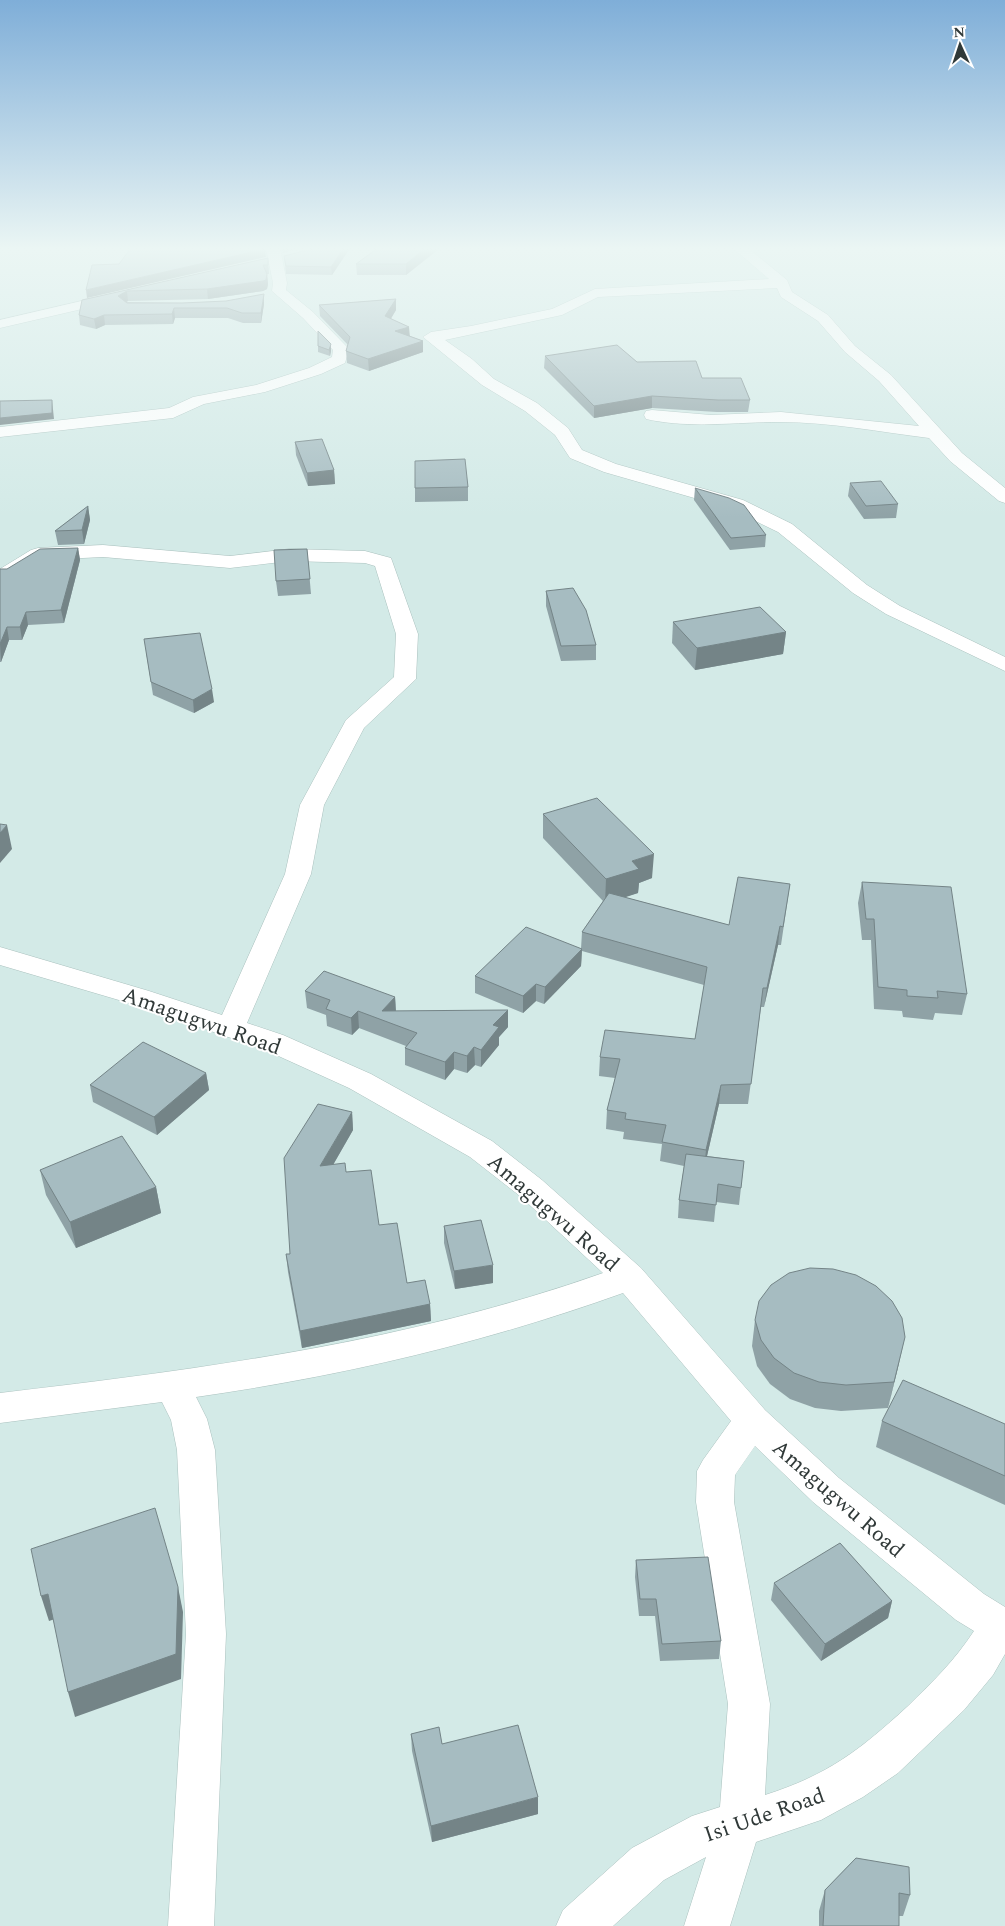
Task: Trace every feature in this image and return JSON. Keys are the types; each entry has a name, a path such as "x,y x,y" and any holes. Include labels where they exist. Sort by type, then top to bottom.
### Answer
{"street":[{"path":"0,432 174,413 199,400 259,389 315,371 339,360 341,349 330,338"},
{"path":"432,338 466,362 488,382 531,408 562,432 576,454 610,468 736,504 784,528 860,589 893,610 1005,665"},
{"path":"840,338 850,349 884,378 956,457 1005,498"},
{"path":"652,415 711,420 781,417 836,421 933,433"},
{"path":"0,575 4,575 38,554 103,551 230,562 289,555 365,557 384,562 407,634 405,679 354,725 312,805 298,874 231,1028"},
{"name":"Amagugwu Road","path":"0,956 139,998 272,1042 360,1082 481,1149 531,1188 629,1277 752,1421 826,1490 970,1607 1002,1627"},
{"path":"0,1408 172,1387 318,1364 460,1331 568,1301 629,1277"},
{"path":"172,1387 189,1419 196,1450 206,1634 191,1926"},
{"path":"707,1926 739,1826 746,1784 749,1704 715,1502 716,1471 752,1421"},
{"name":"Isi Ude Road","path":"579,1926 648,1864 708,1832 739,1826 805,1804 848,1782 884,1758 949,1696 978,1661 1002,1627"}],"building":[{"path":"318,338 325,338 331,344 329,350 318,346"},
{"path":"350,338 414,338 423,341 368,359 346,351"},
{"path":"617,345 637,362 696,361 702,378 741,378 750,400 652,396 594,406 545,356"},
{"path":"52,400 52,413 0,418 0,401"},
{"path":"322,439 334,470 307,473 295,442"},
{"path":"465,459 468,487 415,488 415,461"},
{"path":"881,481 898,504 866,506 850,483"},
{"path":"695,488 729,498 744,505 766,535 731,538"},
{"path":"88,506 82,530 55,531"},
{"path":"78,548 61,610 26,612 20,627 7,627 0,644 0,569 7,569 40,549"},
{"path":"307,549 310,579 276,581 274,550"},
{"path":"573,588 586,610 596,645 561,646 546,591"},
{"path":"760,607 786,632 697,648 673,622"},
{"path":"200,633 212,689 193,700 151,682 144,639"},
{"path":"597,798 654,854 632,861 639,869 606,879 543,814"},
{"path":"0,824 7,825 0,833"},
{"path":"738,877 790,884 783,927 780,926 767,988 763,988 751,1084 721,1085 706,1150 662,1142 666,1125 625,1119 626,1113 607,1110 620,1059 600,1057 605,1030 695,1039 707,967 582,932 609,893 729,925"},
{"path":"862,882 951,887 967,994 937,991 938,998 907,996 907,990 878,987 874,919 866,919"},
{"path":"526,927 582,949 545,987 536,984 523,996 475,976"},
{"path":"324,971 395,997 382,1011 508,1010 493,1025 499,1027 481,1050 474,1047 467,1056 454,1052 445,1062 405,1048 417,1033 358,1011 351,1018 326,1009 330,1000 305,991"},
{"path":"143,1042 206,1073 154,1117 90,1085"},
{"path":"318,1104 352,1112 320,1166 345,1163 346,1172 371,1170 379,1225 397,1223 407,1283 425,1280 430,1304 300,1331 286,1254 290,1254 284,1158"},
{"path":"122,1136 156,1187 70,1222 40,1170"},
{"path":"686,1154 744,1161 741,1188 718,1184 716,1205 679,1200"},
{"path":"481,1220 493,1265 454,1271 444,1226"},
{"path":"810,1268 833,1269 856,1275 876,1286 892,1301 902,1318 905,1337 894,1382 846,1385 819,1382 794,1373 774,1358 761,1340 755,1320 759,1301 771,1285 789,1273"},
{"path":"903,1380 1005,1424 1005,1476 882,1421"},
{"path":"155,1508 178,1587 176,1654 68,1692 48,1594 41,1596 31,1549"},
{"path":"840,1543 892,1601 825,1644 774,1583"},
{"path":"708,1557 721,1641 662,1644 656,1599 640,1599 636,1560"},
{"path":"518,1725 538,1797 431,1826 411,1734 439,1727 442,1744"},
{"path":"856,1858 909,1867 910,1895 899,1893 899,1926 823,1926 825,1890"}]}
